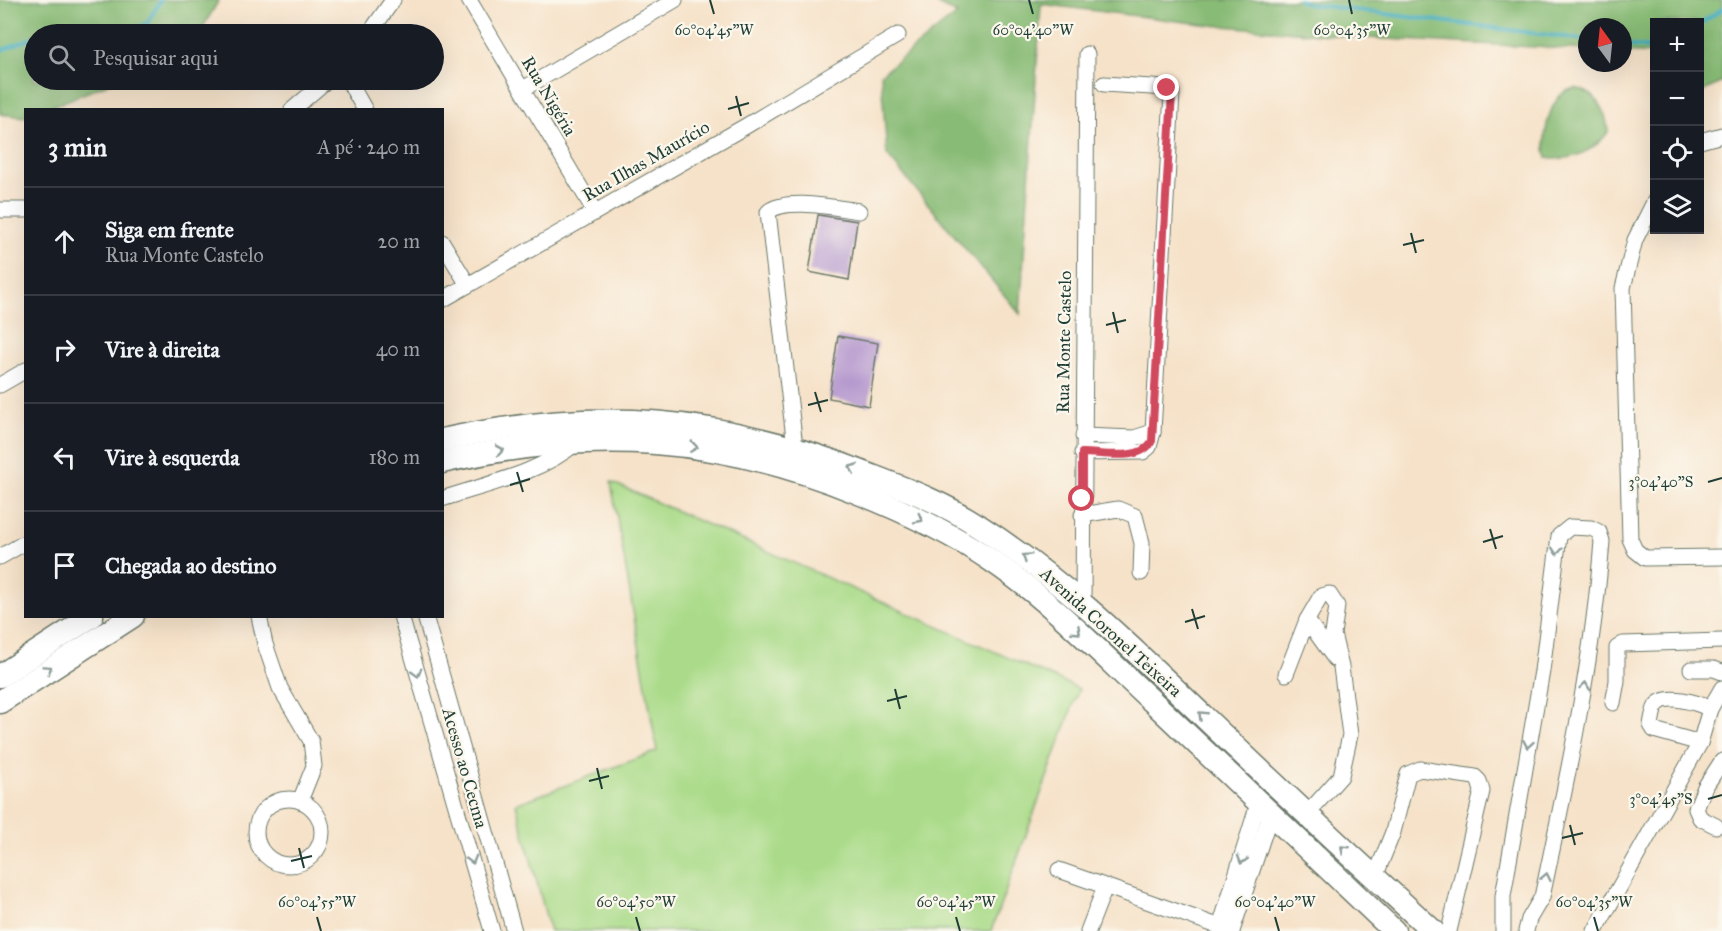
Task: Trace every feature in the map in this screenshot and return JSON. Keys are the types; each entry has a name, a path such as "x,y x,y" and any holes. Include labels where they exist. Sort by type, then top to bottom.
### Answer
{"highway":[{"name":"Avenida Coronel Teixeira","path":"444,440 531,423 619,419 713,427 795,447 940,504 1007,544 1083,603 1433,931"},
{"name":"Avenida Coronel Teixeira","path":"444,462 519,447 578,440 676,444 767,460 815,476 930,525 993,561 1064,618 1394,931"},
{"path":"0,676 89,618"},
{"path":"0,702 130,618"}],"street":[{"path":"376,24 393,0"},
{"name":"Rua Nigéria","path":"469,0 595,212"},
{"path":"523,89 675,0"},
{"name":"Rua Ilhas Maurício","path":"444,299 898,35"},
{"name":"Rua Monte Castelo","path":"1083,603 1082,453 1087,54"},
{"path":"1082,453 1143,452 1149,447 1153,432 1172,93 1167,88 1104,84"},
{"path":"294,108 315,90"},
{"path":"354,90 364,108"},
{"path":"1704,140 1722,135"},
{"path":"795,447 768,212 773,207 799,204 859,211"},
{"path":"1650,210 1635,240 1623,288 1630,539 1635,550 1645,558 1722,557"},
{"path":"444,245 468,285"},
{"path":"0,385 24,371"},
{"path":"1083,436 1134,438 1153,432"},
{"path":"444,498 540,465 562,455 578,440"},
{"path":"1082,515 1118,509 1135,516 1142,543 1142,573"},
{"path":"1503,931 1503,896 1542,671 1559,536 1570,527 1591,528 1599,532 1602,542 1597,607 1584,696 1542,897 1529,919 1526,931"},
{"path":"0,557 24,543"},
{"path":"1286,674 1307,620 1321,596 1329,594 1337,606 1333,634 1341,667 1350,735 1341,776 1308,814"},
{"path":"260,618 265,644 280,688 311,741 314,766 300,801"},
{"name":"Acesso ao Cecma","path":"402,618 492,931"},
{"name":"Acesso ao Cecma","path":"426,618 514,931"},
{"path":"1307,620 1341,667"},
{"path":"1613,703 1617,681 1617,648 1623,644 1722,641"},
{"path":"1691,669 1714,669 1722,672"},
{"path":"1595,931 1700,743 1710,709 1722,688"},
{"path":"1700,743 1654,730 1651,725 1655,708 1664,700 1694,700 1710,709"},
{"path":"1716,826 1700,818 1696,808 1722,761"},
{"path":"1375,877 1393,832 1408,774 1420,769 1475,777 1482,791 1449,931"},
{"path":"278,801 300,801 317,813 322,833 320,843 307,859 287,864 277,862 267,856 257,837 261,815 278,801"},
{"path":"1059,870 1228,930 1264,810"},
{"path":"1088,931 1105,886"}],"green space":[{"path":"0,0 219,0 205,24 24,24 24,90 93,90 48,108 24,108 24,117 0,114"},
{"path":"930,0 1722,0 1722,82 1704,91 1704,18 1650,18 1650,54 1632,53 1632,18 1578,18 1578,50 1368,38 1210,25 1041,4 1020,314 887,155 881,74 957,14"},
{"path":"1575,88 1590,94 1599,103 1603,109 1608,132 1596,145 1581,154 1556,159 1547,158 1545,134 1553,107 1563,93"},
{"path":"611,482 1079,689 991,931 550,931 516,804 657,751"}],"building":[{"path":"818,215 857,221 849,280 809,272"},
{"path":"838,336 878,343 869,406 829,398"}],"waterway":[{"path":"145,24 161,0"},
{"path":"1299,0 1308,4 1578,39"},
{"path":"1704,21 1722,9"},
{"path":"0,51 24,41"},
{"path":"1632,46 1650,48"}],"route":[{"path":"1082,499 1082,453 1134,454 1143,452 1152,441 1172,93 1171,89 1167,88"}]}
